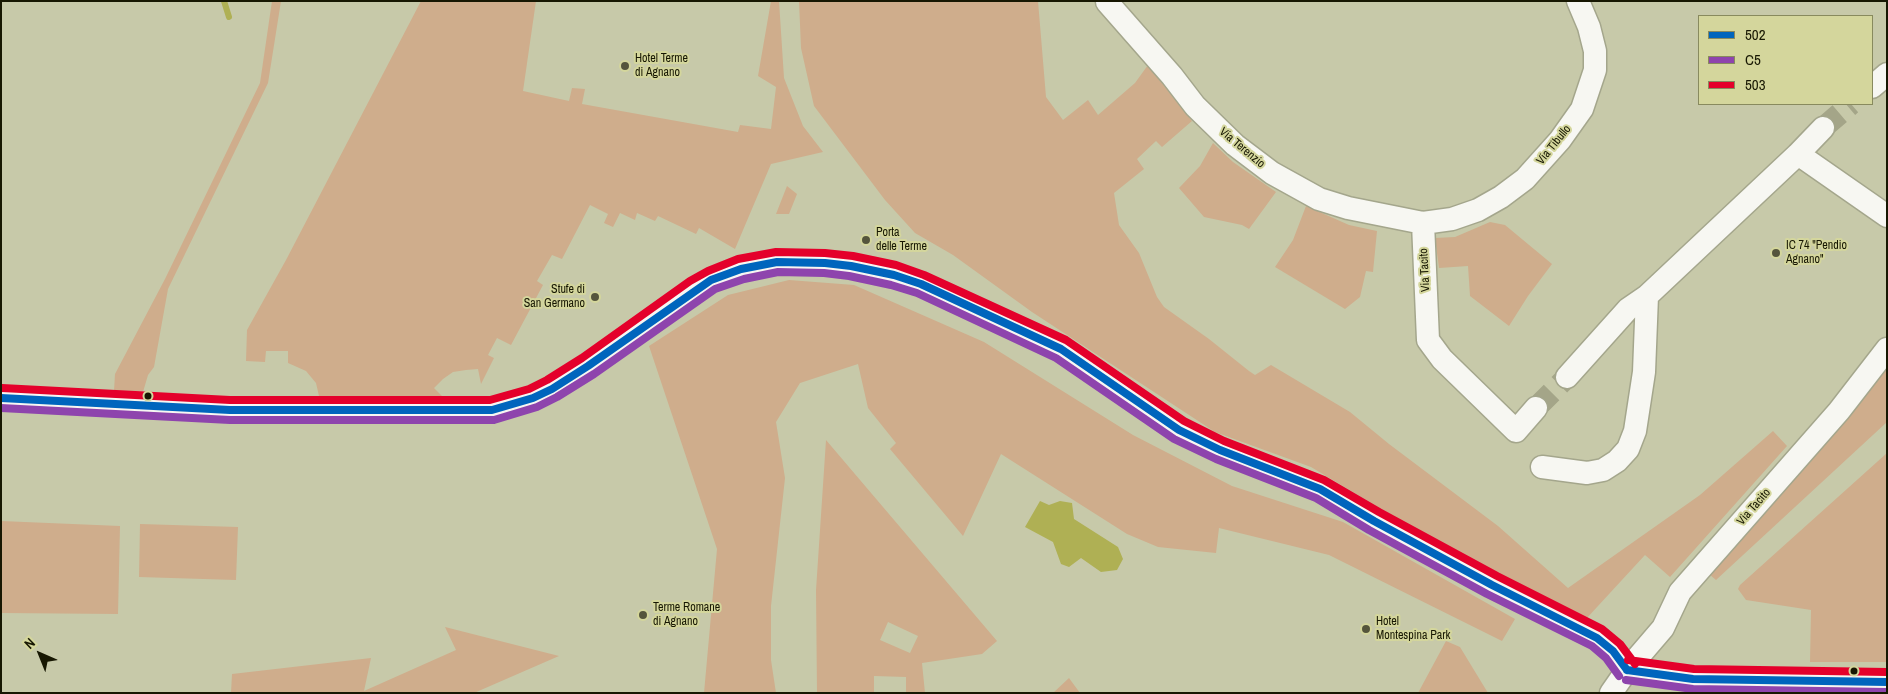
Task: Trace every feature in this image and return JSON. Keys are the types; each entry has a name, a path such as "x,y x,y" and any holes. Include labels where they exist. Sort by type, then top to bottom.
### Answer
{"street":[{"name":"Via Tibullo","path":"1423,222 1452,219 1478,210 1501,197 1525,179 1560,140 1582,109 1595,70 1595,50 1589,26 1578,1"},
{"name":"Via Terenzio","path":"1107,2 1196,106 1235,146 1272,173 1319,199 1348,208 1423,222"},
{"path":"1873,86 1887,74"},
{"path":"1567,377 1620,317 1647,296 1798,154 1823,128"},
{"path":"1798,154 1887,216"},
{"name":"Via Tacito","path":"1423,222 1428,340 1442,359 1516,431 1536,408"},
{"path":"1,398 230,410 492,410 533,398 552,389 588,366 696,288 711,280 741,269 777,262 825,263 850,266 894,275 921,284 1061,349 1179,430 1220,450 1320,489 1374,521 1597,638 1613,651 1628,670 1693,679 1887,682"},
{"path":"1542,467 1587,472 1603,470 1617,461 1628,449 1635,431 1644,372 1647,296"},
{"name":"Via Tacito","path":"1611,693 1663,628 1680,592 1839,410 1887,349"}],"shaded area":[{"path":"272,1 281,1 268,83 168,289 154,367 148,375 143,392 114,391 115,374 165,279 260,83"},
{"path":"421,1 536,1 523,91 569,101 572,88 585,89 582,104 738,132 740,125 771,129 776,87 758,76 771,1 779,1 784,78 803,126 823,152 771,164 735,249 699,228 696,234 658,216 655,221 637,213 635,220 620,213 613,227 604,223 608,214 590,205 562,259 552,255 537,281 543,285 511,345 497,338 488,355 494,358 481,384 478,369 453,372 443,379 434,388 444,398 319,396 316,383 306,371 288,363 288,351 266,351 265,362 246,361 247,330 286,260"},
{"path":"799,1 1038,1 1046,97 1063,120 1088,100 1098,115 1135,83 1148,65 1192,121 1162,147 1156,141 1137,159 1144,169 1114,193 1119,225 1139,253 1157,297 1164,307 1255,375 1271,365 1350,412 1389,444 1498,526 1568,588 1700,495 1773,431 1787,446 1670,577 1645,555 1586,619 1440,544 1311,467 1215,432 1032,312 953,255 915,233 885,200 814,106 801,48"},
{"path":"1213,143 1233,162 1276,192 1249,229 1242,225 1204,217 1179,188 1200,166"},
{"path":"787,186 797,194 789,214 776,214"},
{"path":"1306,206 1349,225 1377,231 1373,272 1366,271 1360,297 1345,309 1275,267 1293,240"},
{"path":"1490,222 1505,225 1552,264 1509,326 1470,296 1468,266 1439,268 1435,238 1455,237"},
{"path":"789,280 854,285 984,342 1133,435 1232,486 1343,522 1515,619 1502,641 1329,555 1219,528 1216,553 1158,547 1127,534 1001,454 963,536 890,449 896,443 868,408 858,364 800,383 776,422 785,478 771,606 771,660 776,693 704,693 717,549 649,346 728,295"},
{"path":"1887,366 1887,422 1716,580 1709,574 1855,409"},
{"path":"826,440 997,641 982,654 922,663 925,693 906,693 906,677 874,676 874,693 817,693 816,590","holes":["888,622 918,636 910,653 880,640"]},
{"path":"1887,453 1887,662 1810,662 1811,610 1746,600 1738,589 1740,585"},
{"path":"1040,501 1049,505 1060,501 1072,503 1074,519 1118,547 1123,559 1117,570 1101,572 1081,558 1069,567 1061,564 1053,542 1025,527"},
{"path":"1,521 120,526 118,614 1,613"},
{"path":"140,524 238,527 236,580 139,577"},
{"path":"445,627 559,656 474,693 231,693 232,674 371,658 364,691 456,650"},
{"path":"1446,641 1460,647 1488,693 1418,693"},
{"path":"1069,678 1080,693 1053,693"}],"waterway":[{"path":"224,1 229,17"}],"tunnel":[{"path":"1823,128 1850,105"},
{"path":"1536,408 1567,377"}],"transit line":[{"name":"503","path":"2,388 230,400 490,400 529,389 547,380 582,358 690,281 708,271 738,259 776,252 825,253 853,256 896,265 924,275 1066,340 1184,421 1224,441 1324,480 1497,576 1602,629 1620,644 1635,664"},
{"name":"502","path":"1,398 230,410 492,410 533,398 552,389 711,280 741,269 777,262 825,263 851,266 894,275 921,284 1061,349 1179,430 1220,450 1320,489 1374,521 1492,585 1597,638 1613,651 1627,670"},
{"name":"C5","path":"1,408 230,420 494,420 537,407 557,397 594,374 715,289 744,279 778,272 824,273 849,276 917,293 1056,358 1174,439 1216,459 1316,498 1369,530 1487,594 1592,646 1606,658 1619,676"},
{"name":"503","path":"1628,660 1694,669 1887,672"},
{"name":"502","path":"1627,670 1693,679 1887,682"},
{"name":"C5","path":"1626,680 1693,689 1887,692"}],"place":[{"name":"Hotel Terme di Agnano","path":"625,66"},
{"name":"Porta delle Terme","path":"866,240"},
{"name":"IC 74 \"Pendio Agnano\"","path":"1776,253"},
{"name":"Stufe di San Germano","path":"595,297"},
{"name":"Terme Romane di Agnano","path":"643,615"},
{"name":"Hotel Montespina Park","path":"1366,629"}]}
